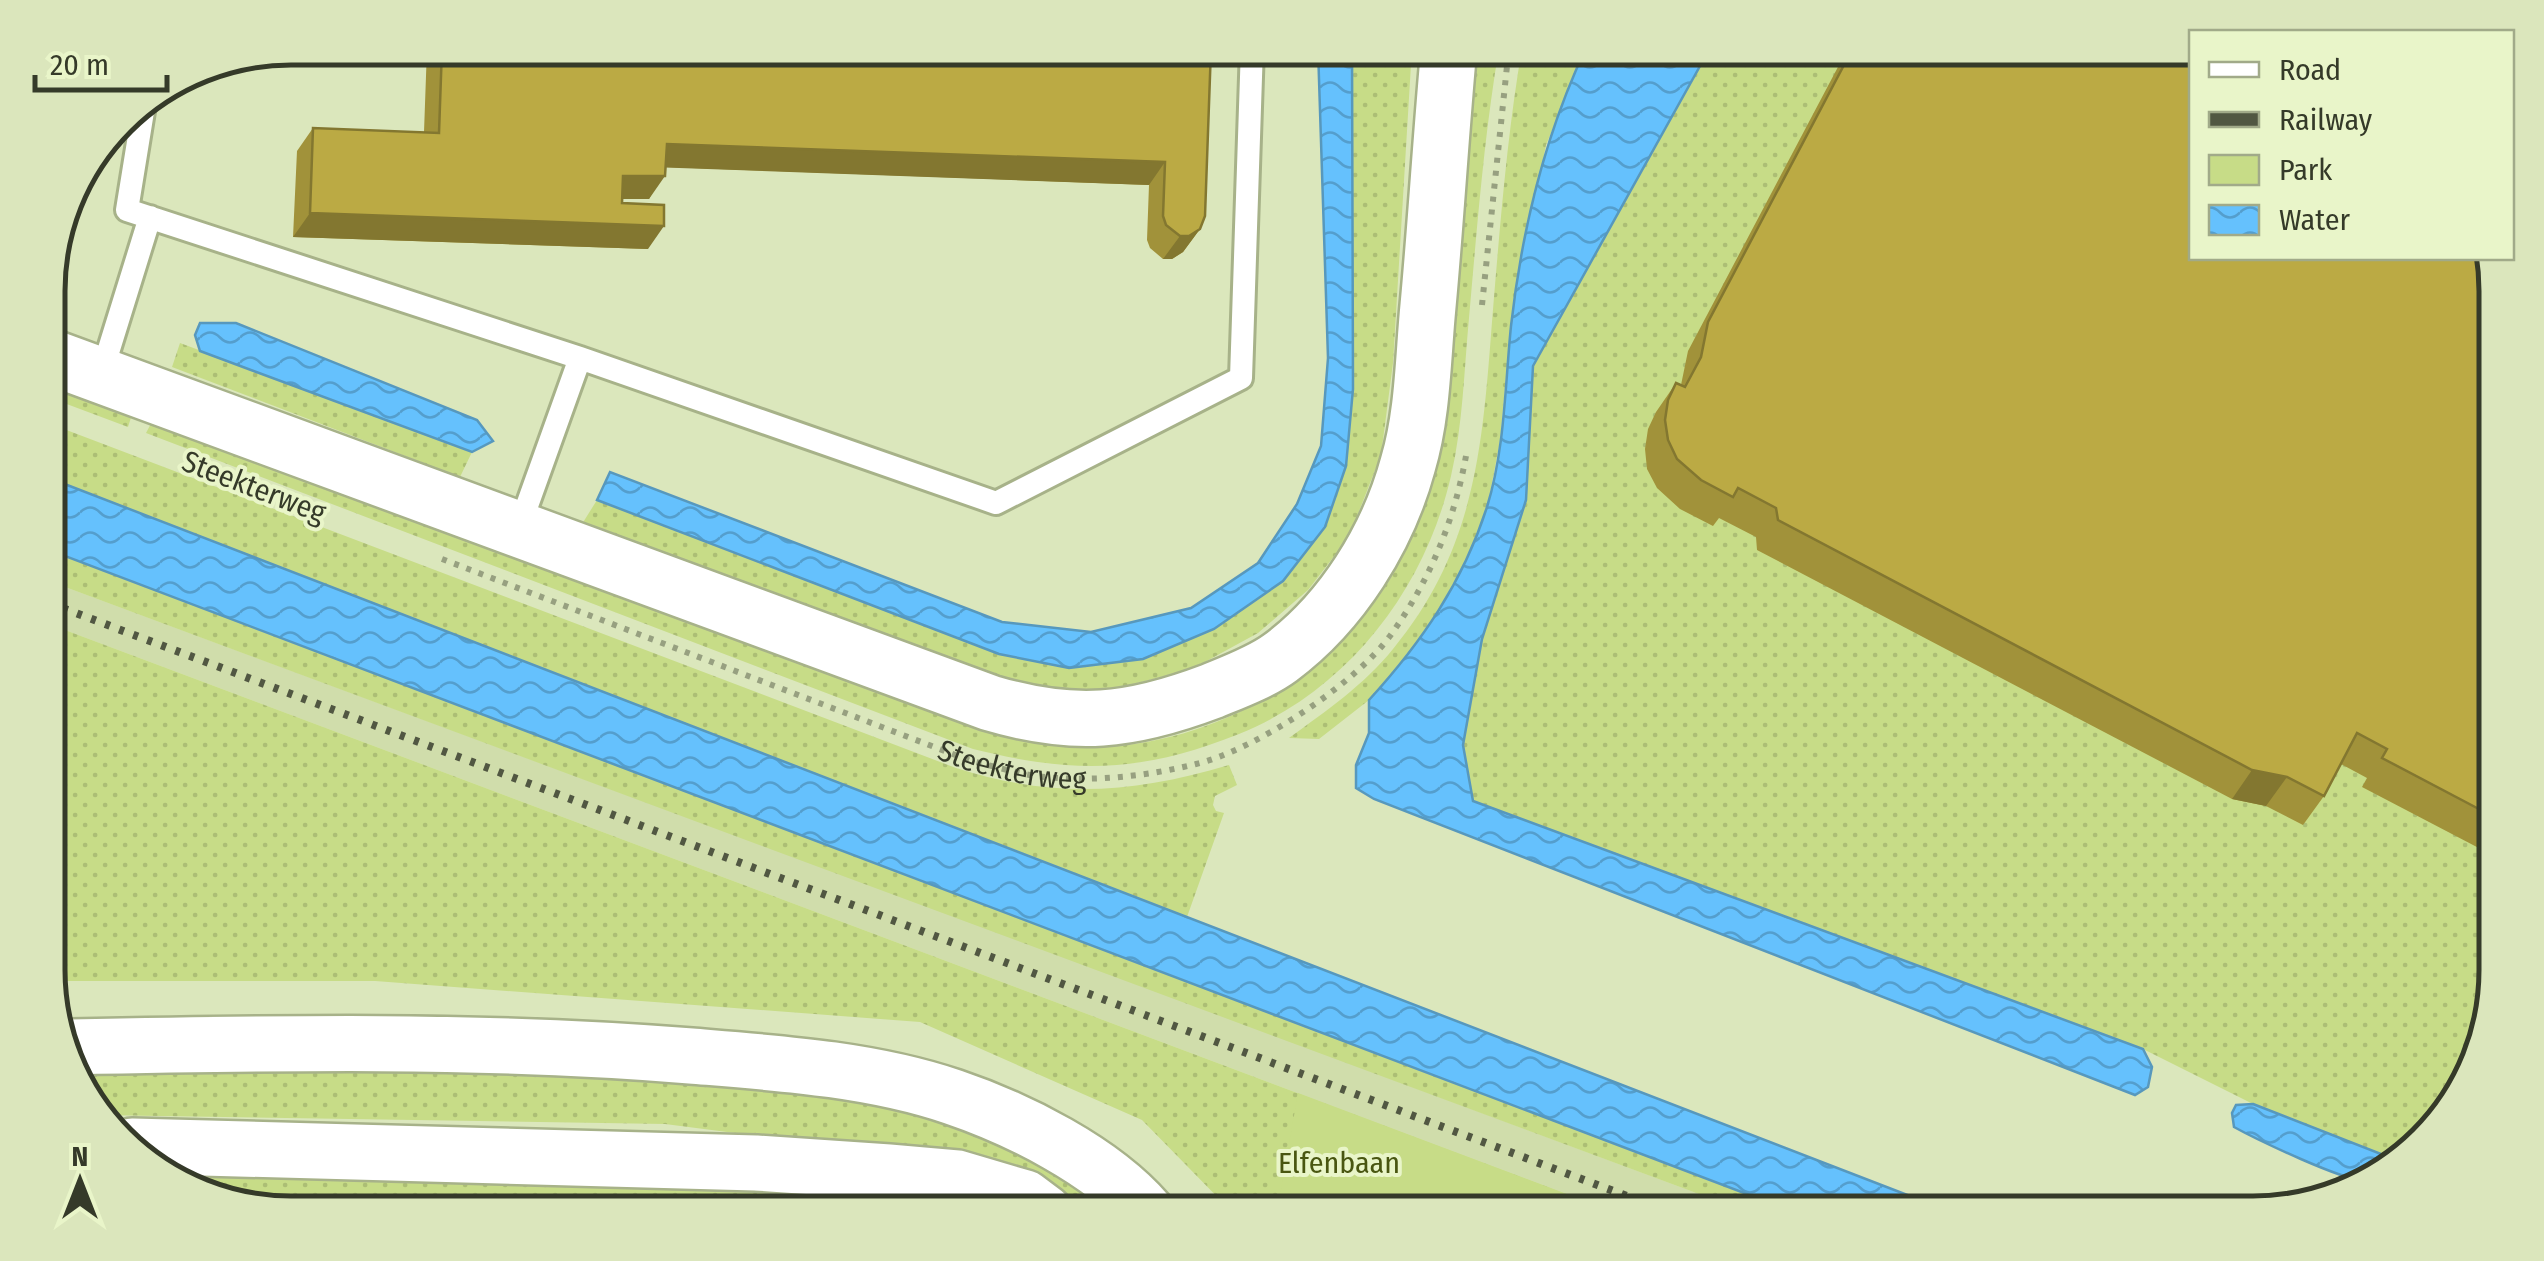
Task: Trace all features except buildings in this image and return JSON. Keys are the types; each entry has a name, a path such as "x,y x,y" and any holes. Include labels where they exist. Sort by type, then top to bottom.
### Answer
{"main road":[{"name":"Steekterweg","path":"65,362 891,669 1037,717 1110,720 1162,710 1230,684 1278,660 1313,630 1341,598 1384,530 1409,463 1421,378 1448,65"},
{"path":"79,1046 415,1041 659,1053 756,1061 877,1078 952,1096 1007,1119 1087,1162 1127,1196"},
{"path":"150,1146 756,1163 958,1178 1018,1196"}],"lane":[{"path":"141,122 127,210 580,358 996,503 1241,378 1251,65"},
{"path":"101,375 150,217"},
{"path":"518,528 580,358"}],"path":[{"path":"1480,325 1507,65"},
{"name":"Steekterweg","path":"436,556 971,761 1045,777 1124,777 1199,764 1259,738 1334,692 1388,639 1430,573 1458,501 1468,443"}],"shaded area":[{"path":"65,587 1704,1196 1572,1196 65,630"}],"green space":[{"path":"1352,65 1411,65 1393,363 1381,455 1349,537 1308,590 1258,633 1192,669 1110,690 1043,690 966,671 582,524 597,500 998,654 1069,668 1283,581 1325,527 1346,466 1353,389"},
{"path":"1474,65 1496,65 1481,183 1458,437 1439,518 1422,558 1376,631 1314,691 1239,734 1171,756 1108,766 1076,766 973,749 146,433 155,416 991,732 1043,744 1100,747 1149,742 1197,729 1244,710 1287,685 1327,654 1361,619 1390,579 1408,543 1430,481"},
{"path":"1520,65 1579,65 1546,145 1511,323 1500,441 1488,504 1467,561 1441,611 1406,660 1369,700 1319,739 1289,738 1357,686 1393,649 1445,567 1461,525 1481,438"},
{"path":"1701,65 2189,65 2189,260 2477,260 2479,985 2475,1014 2456,1070 2423,1119 2383,1155 2253,1104 2143,1049 1473,801 1463,745 1482,639 1526,500 1533,366"},
{"path":"180,343 472,452 460,477 172,367"},
{"path":"65,385 134,408 128,427 65,403"},
{"path":"65,429 956,768 1026,785 1092,789 1159,782 1229,765 1237,785 1215,796 1216,811 1224,813 1187,917 65,484"},
{"path":"65,556 1752,1196 1704,1196 65,587"},
{"path":"65,630 1572,1196 1216,1196 1142,1120 920,1022 375,981 66,981"},
{"path":"651,1063 875,1095 1046,1154 1100,1196 1050,1196 1031,1183 868,1150 665,1124 118,1115 92,1076"},
{"name":"Elfenbaan","path":"1298,1093 1572,1196 1280,1196"},
{"path":"195,1175 854,1189 901,1196 291,1196 233,1188"}],"water":[{"path":"1319,65 1352,65 1353,389 1346,466 1325,527 1283,581 1214,629 1143,659 1069,668 999,654 597,500 610,472 1002,622 1091,632 1191,608 1258,563 1297,504 1321,446 1328,358"},
{"path":"1578,65 1701,65 1533,366 1526,500 1482,639 1463,745 1473,801 2143,1049 2152,1067 2148,1087 2135,1095 1374,799 1356,788 1356,765 1369,733 1369,700 1439,610 1466,561 1487,507 1501,440 1511,326 1528,218"},
{"path":"200,323 236,323 477,420 493,441 472,452 200,351 195,335"},
{"path":"65,484 1910,1196 1752,1196 65,556"},
{"path":"2253,1104 2383,1155 2346,1176 2234,1127 2232,1113 2236,1105"}],"railway":[{"path":"65,609 1627,1196"}]}
